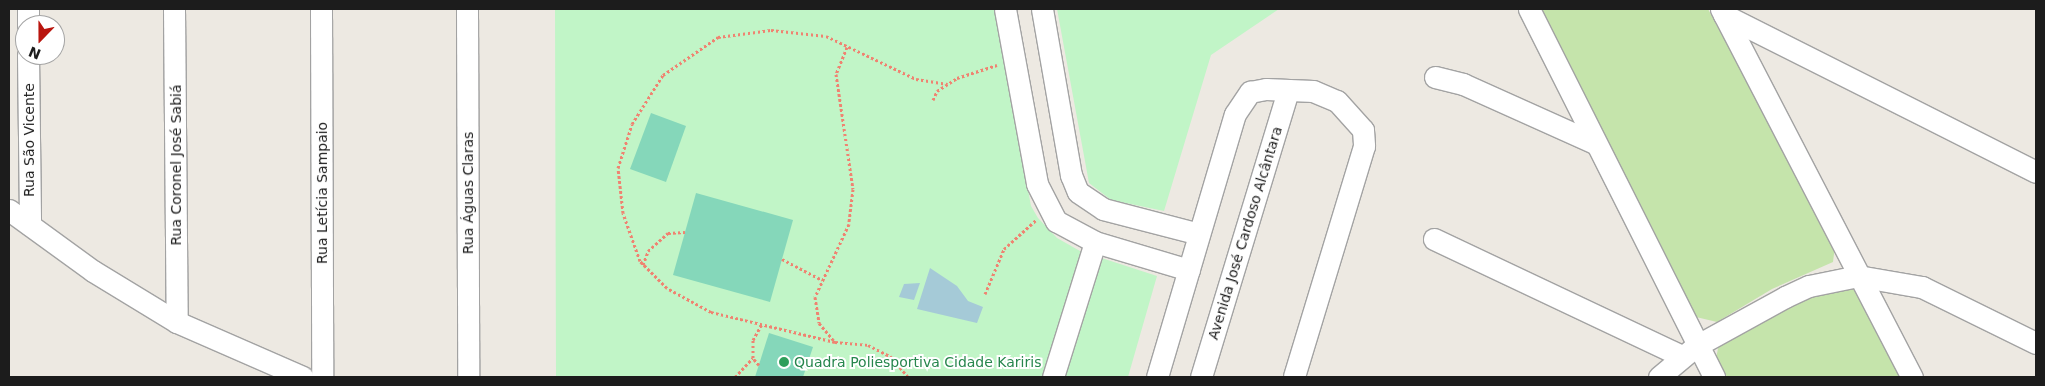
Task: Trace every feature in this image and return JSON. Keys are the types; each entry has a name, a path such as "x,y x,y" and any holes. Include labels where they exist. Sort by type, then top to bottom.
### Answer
{"street":[{"name":"Rua Coronel José Sabiá","path":"174,9 177,322"},
{"name":"Rua Letícia Sampaio","path":"321,9 322,377"},
{"name":"Rua Águas Claras","path":"467,9 468,377"},
{"path":"1005,9 1037,184 1056,222 1095,242 1188,270"},
{"path":"1042,9 1071,175 1078,192 1103,208 1199,234"},
{"path":"1529,9 1594,143 1689,351 1714,377"},
{"path":"1723,12 2036,172"},
{"path":"1723,12 1858,276 1912,377"},
{"name":"Rua São Vicente","path":"28,65 30,225"},
{"path":"1435,78 1463,84 1594,143"},
{"path":"1157,377 1199,234 1242,100 1250,92 1288,90 1313,91 1337,101 1356,118 1364,146 1294,377"},
{"name":"Avenida José Cardoso Alcântara","path":"1201,377 1288,90"},
{"path":"9,210 92,271 177,322 303,377"},
{"path":"1434,239 1689,351"},
{"path":"1053,377 1095,242"},
{"path":"1659,377 1689,351 1809,286 1858,276 1922,287 2036,343"}],"path":[{"path":"908,377 890,356 868,345 835,342 712,312 668,288 644,265 622,213 618,168 632,124 663,75 718,37 771,30 826,36 916,78 948,84"},
{"path":"835,342 819,323 815,297 849,224 853,188 836,74 847,46"},
{"path":"933,100 948,84 977,68 1014,61"},
{"path":"985,294 1004,249 1032,226 1046,205"},
{"path":"644,265 648,251 668,233 685,232"},
{"path":"782,259 822,280"},
{"path":"759,365 753,358 753,340 762,324"},
{"path":"735,377 753,358"}],"green space":[{"path":"555,9 995,9 1031,206 1038,218 1057,238 1080,251 1157,276 1128,377 556,377"},
{"path":"1057,9 1279,9 1211,55 1164,211 1111,200 1089,183"},
{"path":"1537,9 1708,9 1835,246 1833,262 1772,289 1717,322 1696,317"},
{"path":"651,113 686,126 666,182 630,169"},
{"path":"696,193 793,220 770,302 673,275"},
{"path":"1852,284 1902,377 1727,377 1716,358 1719,344 1794,301"},
{"name":"Quadra Poliesportiva Cidade Kariris","path":"769,333 813,347 803,377 755,377"}],"water":[{"path":"930,268 957,286 968,301 983,307 977,323 917,309"},
{"path":"920,283 914,300 899,297 904,284"}],"place":[{"name":"Quadra Poliesportiva Cidade Kariris","path":"784,362"}]}
